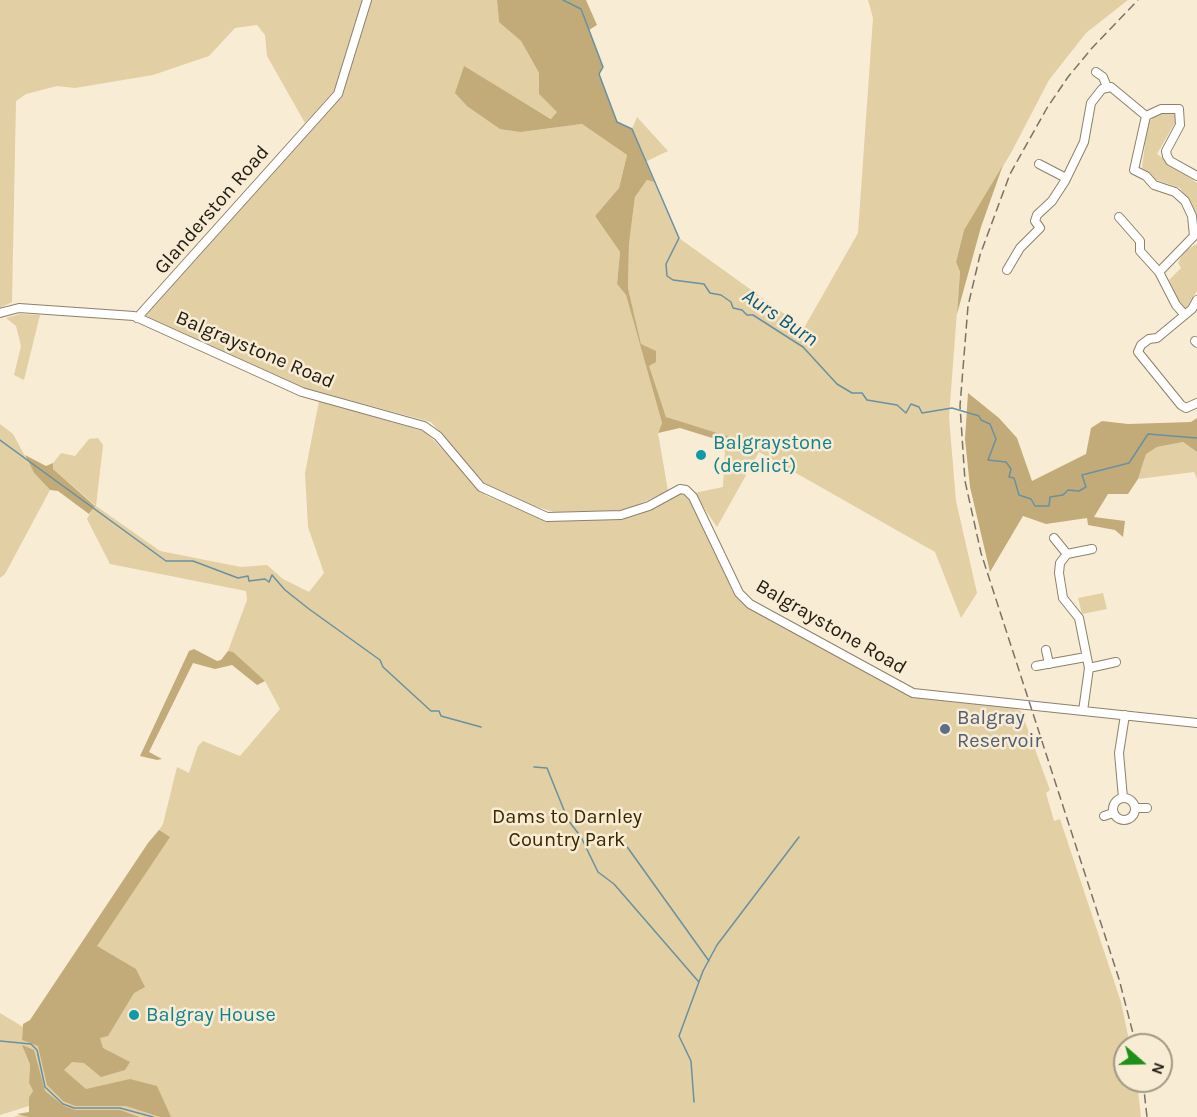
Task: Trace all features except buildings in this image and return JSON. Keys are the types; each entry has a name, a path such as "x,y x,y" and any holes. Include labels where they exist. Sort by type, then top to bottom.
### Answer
{"street":[{"name":"Glanderston Road","path":"137,318 338,94 367,0"},
{"path":"1096,72 1103,77 1107,87"},
{"path":"1107,87 1114,89 1146,116"},
{"path":"1007,270 1020,248 1040,228 1035,220 1037,215 1052,201 1066,178 1084,142 1091,103 1107,87"},
{"path":"1146,116 1161,109 1179,110 1180,126 1166,151 1167,156 1170,161 1197,176"},
{"path":"1146,116 1134,170 1146,176 1154,185 1175,192 1185,201 1192,216 1194,236 1159,272"},
{"path":"1039,164 1066,178"},
{"path":"1119,217 1140,241 1140,251 1159,272 1176,305 1184,314"},
{"path":"1197,300 1192,309 1157,338 1149,339 1141,345 1138,352 1181,405 1186,408 1197,403"},
{"path":"0,313 19,308 137,318"},
{"name":"Balgraystone Road","path":"137,318 302,392 424,426 438,436 487,492 547,517 621,515 649,506 680,489 686,490 693,497 739,593 750,604 913,693 1197,723"},
{"path":"1054,538 1066,554"},
{"path":"1083,711 1089,668 1078,618 1063,598 1059,583 1060,563 1066,554 1092,549"},
{"path":"1046,650 1049,664"},
{"path":"1036,666 1086,657"},
{"path":"1089,668 1116,662"},
{"path":"1123,798 1119,753 1125,715"},
{"path":"1123,798 1130,799 1136,808 1132,818 1125,821 1118,819 1113,813 1114,805 1123,798"},
{"path":"1136,808 1147,808"},
{"path":"1104,816 1113,813"}],"green space":[{"path":"0,0 363,0 337,88 305,123 267,56 265,35 257,25 235,28 209,56 153,75 75,88 57,86 26,94 16,101 12,302 0,308"},
{"path":"370,0 497,0 499,21 521,41 539,73 539,94 558,112 552,119 464,67 521,132 582,124 627,155 619,188 595,216 620,252 617,284 626,295 662,423 658,433 668,491 624,511 554,512 518,501 487,486 431,422 304,388 144,317 339,98"},
{"path":"868,0 1128,0 1086,33 1049,80 1011,153 964,230 956,262 960,272 949,417 956,501 977,593 961,618 935,552 759,452 717,527 694,493 723,487 725,449 732,443 666,417 641,345 628,288 629,244 635,197 647,180 654,182 679,238 804,328 858,233 873,18"},
{"path":"1176,113 1177,119 1157,154 1197,183 1197,230 1195,211 1180,188 1151,178 1142,167 1148,123 1157,114"},
{"path":"637,117 668,151 645,162 632,129"},
{"path":"1197,244 1197,291 1186,308 1182,309 1169,280 1181,268 1178,263 1184,251"},
{"path":"20,314 40,315 24,380 14,375 21,346 16,326 6,318"},
{"name":"Dams to Darnley Country Park","path":"319,401 426,432 485,495 546,521 621,519 645,512 674,495 683,493 689,498 721,560 733,592 751,607 908,692 1021,711 1050,790 1046,793 1054,821 1060,819 1121,1002 1127,1033 1113,1033 1113,1093 1138,1093 1141,1117 13,1117 41,1110 30,1064 29,1083 33,1091 29,1097 29,1106 0,1115 0,1013 23,1027 22,1040 32,1043 39,1015 163,824 177,767 189,773 198,746 203,741 240,756 280,709 265,681 228,651 247,600 246,591 110,564 87,519 95,505 53,469 53,463 61,453 75,456 89,439 98,438 103,445 96,506 160,551 241,567 267,565 283,579 309,592 324,573 308,527 305,473"},
{"path":"0,424 13,434 34,473 50,490 5,574 0,578"},
{"path":"1183,442 1197,452 1197,479 1194,472 1138,479 1146,453 1157,447"},
{"path":"1103,593 1107,609 1082,614 1078,598"}],"shaded area":[{"path":"497,0 586,0 597,25 589,30 603,67 599,74 617,122 632,129 654,182 647,180 635,197 629,244 628,288 641,344 656,351 656,362 649,366 666,417 733,438 725,449 725,442 680,428 658,433 662,423 626,295 617,284 620,252 595,216 619,188 627,155 582,124 521,132 500,129 467,106 455,93 464,66 551,119 557,112 539,94 539,73 521,41 499,22"},
{"path":"1003,165 981,227 957,314 960,272 956,262 964,230"},
{"path":"968,393 999,418 1017,438 1032,481 1086,454 1091,428 1102,421 1128,424 1191,422 1197,418 1197,452 1183,442 1157,447 1146,454 1138,479 1128,494 1108,494 1094,517 1125,521 1123,537 1115,530 1088,525 1087,518 1046,524 1023,516 990,572 970,487 965,439"},
{"path":"25,455 46,466 53,463 53,469 95,506 89,514 58,491 50,490 34,473"},
{"path":"194,649 217,661 221,660 228,651 233,652 265,681 257,685 232,665 215,669 193,663 149,752 162,759 140,756 189,651"},
{"path":"159,830 170,837 97,946 136,969 145,987 134,993 108,1036 100,1038 103,1048 130,1062 125,1070 101,1077 84,1063 72,1062 64,1070 86,1089 130,1079 157,1086 171,1117 160,1117 126,1106 75,1106 63,1101 47,1085 38,1046 22,1040 23,1024 30,1020"},
{"path":"22,1045 34,1050 45,1091 64,1106 75,1110 120,1110 139,1117 29,1117 17,1114 29,1112 29,1097 33,1091 29,1083 30,1064"}],"waterway":[{"name":"Aurs Burn","path":"563,0 581,9 603,67 599,74 617,122 632,129 679,238 666,264 667,276 673,280 704,284 710,293 721,295 731,302 733,308 742,310 747,315 753,315 803,347 837,384 852,393 862,393 867,400 897,405 906,413 911,404 919,407 922,413 952,408 979,416 981,420 990,424 996,439 988,460 1006,462 1011,469 1009,477 1014,478 1019,495 1031,499 1035,506 1049,506 1050,497 1063,495 1068,490 1079,491 1086,487 1082,475 1129,463 1148,434 1197,438"},
{"path":"0,440 166,561 193,561 238,578 248,576 249,581 265,579 269,582 272,575 285,590 309,609 380,660 383,667 431,711 439,711 441,716 481,727"},
{"path":"534,767 547,768 568,820 581,837 598,872 614,884 698,981"},
{"path":"615,830 709,961"},
{"path":"694,1102 691,1061 679,1036 703,971 717,945 799,837"},
{"path":"0,1041 31,1044 37,1050 45,1087 63,1104 74,1108 120,1108 153,1117"}],"railway":[{"path":"1133,1033 1119,979 981,553 965,481 960,406 968,306 980,255 1010,174 1047,108 1068,77 1138,0"},
{"path":"1144,1093 1147,1117"}],"place":[{"name":"Balgraystone (derelict)","path":"701,455"},
{"name":"Balgray Reservoir","path":"945,729"},
{"name":"Balgray House","path":"134,1015"}]}
